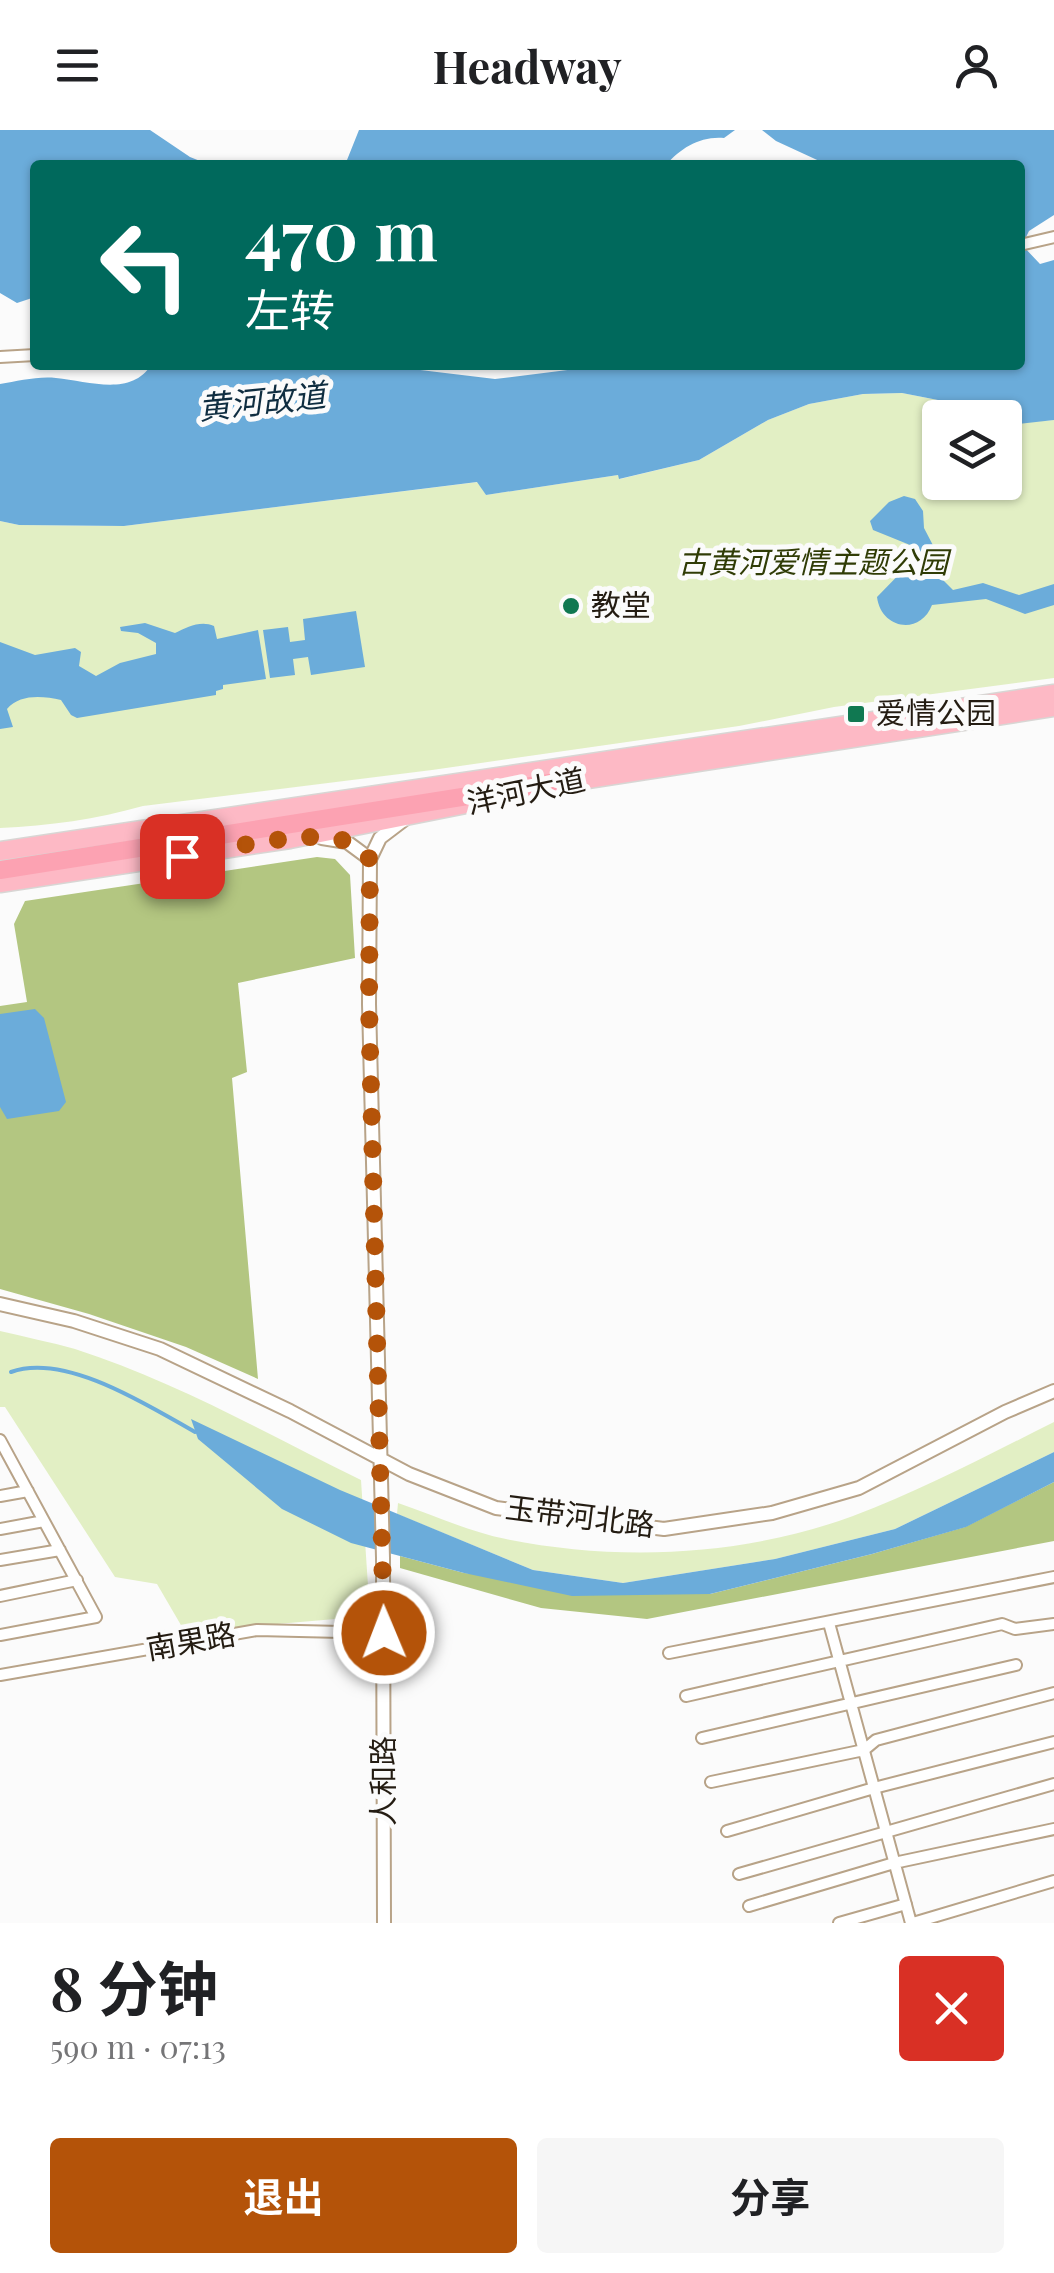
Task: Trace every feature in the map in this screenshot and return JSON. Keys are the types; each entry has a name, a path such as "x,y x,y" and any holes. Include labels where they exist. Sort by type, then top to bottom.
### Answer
{"highway":[{"path":"0,870 410,811 550,784"}],"main road":[{"name":"洋河大道","path":"0,851 1054,694"},
{"name":"洋河大道","path":"550,784 1054,707"},
{"path":"0,884 300,838 410,811"}],"street":[{"path":"1026,244 1054,237"},
{"path":"0,357 30,355"},
{"path":"300,838 342,840 370,859 380,838 410,811"},
{"name":"人和路","path":"370,859 369,1004 384,1633 384,1923"},
{"name":"玉带河北路","path":"0,1304 74,1320 160,1349 409,1474 496,1508 664,1529 772,1512 859,1488 1005,1412 1054,1391"},
{"path":"0,1440 5,1458 28,1491 96,1616 0,1635"},
{"path":"0,1496 28,1491"},
{"path":"0,1529 44,1521"},
{"path":"0,1560 60,1550"},
{"path":"669,1653 1054,1577"},
{"path":"0,1596 76,1580"},
{"path":"829,1623 912,1923 1054,1881"},
{"path":"686,1696 1002,1624 1015,1629 1054,1624"},
{"name":"南果路","path":"0,1675 257,1630 384,1633"},
{"path":"702,1738 1016,1665"},
{"path":"710,1782 864,1750 876,1740 1054,1693"},
{"path":"727,1831 1054,1742"},
{"path":"739,1874 1054,1784"},
{"path":"749,1906 894,1863 1054,1828"},
{"path":"839,1923 906,1904"}],"green space":[{"name":"古黄河爱情主题公园","path":"902,393 938,400 922,400 922,500 1022,500 1022,423 1054,420 1054,678 834,707 739,726 432,770 143,806 55,824 0,828 0,521 19,525 124,526 478,482 486,495 618,475 620,479 699,460 768,420 809,404 863,394"},
{"path":"317,857 335,859 350,875 355,958 238,983 247,1072 232,1078 258,1379 186,1347 0,1289 0,1006 27,1002 14,924 25,901"},
{"path":"0,1331 75,1349 149,1376 361,1480 370,1616 185,1632 157,1584 115,1577 5,1407 0,1407"},
{"path":"1054,1422 1054,1452 895,1529 775,1559 623,1583 533,1570 397,1514 398,1503 492,1536 593,1551 725,1547 769,1540 853,1516 930,1484"},
{"path":"1054,1482 1054,1541 647,1619 541,1608 400,1568 400,1556 464,1573 710,1594 965,1527"}],"water":[{"path":"0,130 150,130 198,160 30,160 30,299 17,303 0,293"},
{"path":"359,130 735,130 724,138 692,144 671,160 347,160"},
{"path":"762,130 1054,130 1054,215 1029,231 1025,239 1025,160 817,160"},
{"name":"黄河故道","path":"1025,248 1040,264 1054,260 1054,420 1022,423 1022,400 938,400 902,393 863,394 809,404 768,420 699,460 619,479 618,475 486,495 477,482 124,526 19,525 0,521 0,384 49,378 121,384 146,370 420,370 495,379 567,370 1025,370"},
{"path":"904,496 915,499 923,511 924,528 937,553 935,572 953,590 983,583 1019,595 1054,584 1054,605 1025,614 986,599 932,605 926,615 910,625 893,622 880,608 877,597 916,557 915,547 873,530 870,521 889,502"},
{"path":"356,611 365,667 311,675 308,657 293,659 295,675 270,678 263,630 288,627 290,642 305,640 303,619"},
{"path":"145,623 175,633 209,624 214,626 217,639 258,630 266,679 223,685 216,695 77,718 61,700 25,699 7,709 13,727 0,729 0,642 35,655 75,648 81,652 79,666 96,676 120,663 156,654 156,643 138,633 121,631 120,627"},
{"path":"35,1009 44,1018 66,1102 59,1111 7,1119 0,1107 0,1014"},
{"path":"191,1419 340,1490 533,1570 623,1583 775,1559 895,1529 1054,1452 1054,1482 966,1527 710,1594 572,1596 351,1543 282,1509 198,1439"}],"waterway":[{"path":"11,1372 33,1368 81,1375 131,1396 195,1432"}],"place":[{"name":"教堂","path":"571,606"},
{"name":"爱情公园","path":"856,714"}],"route":[{"path":"182,856 300,838 332,838 347,842 370,859 369,1004 384,1633"}]}
